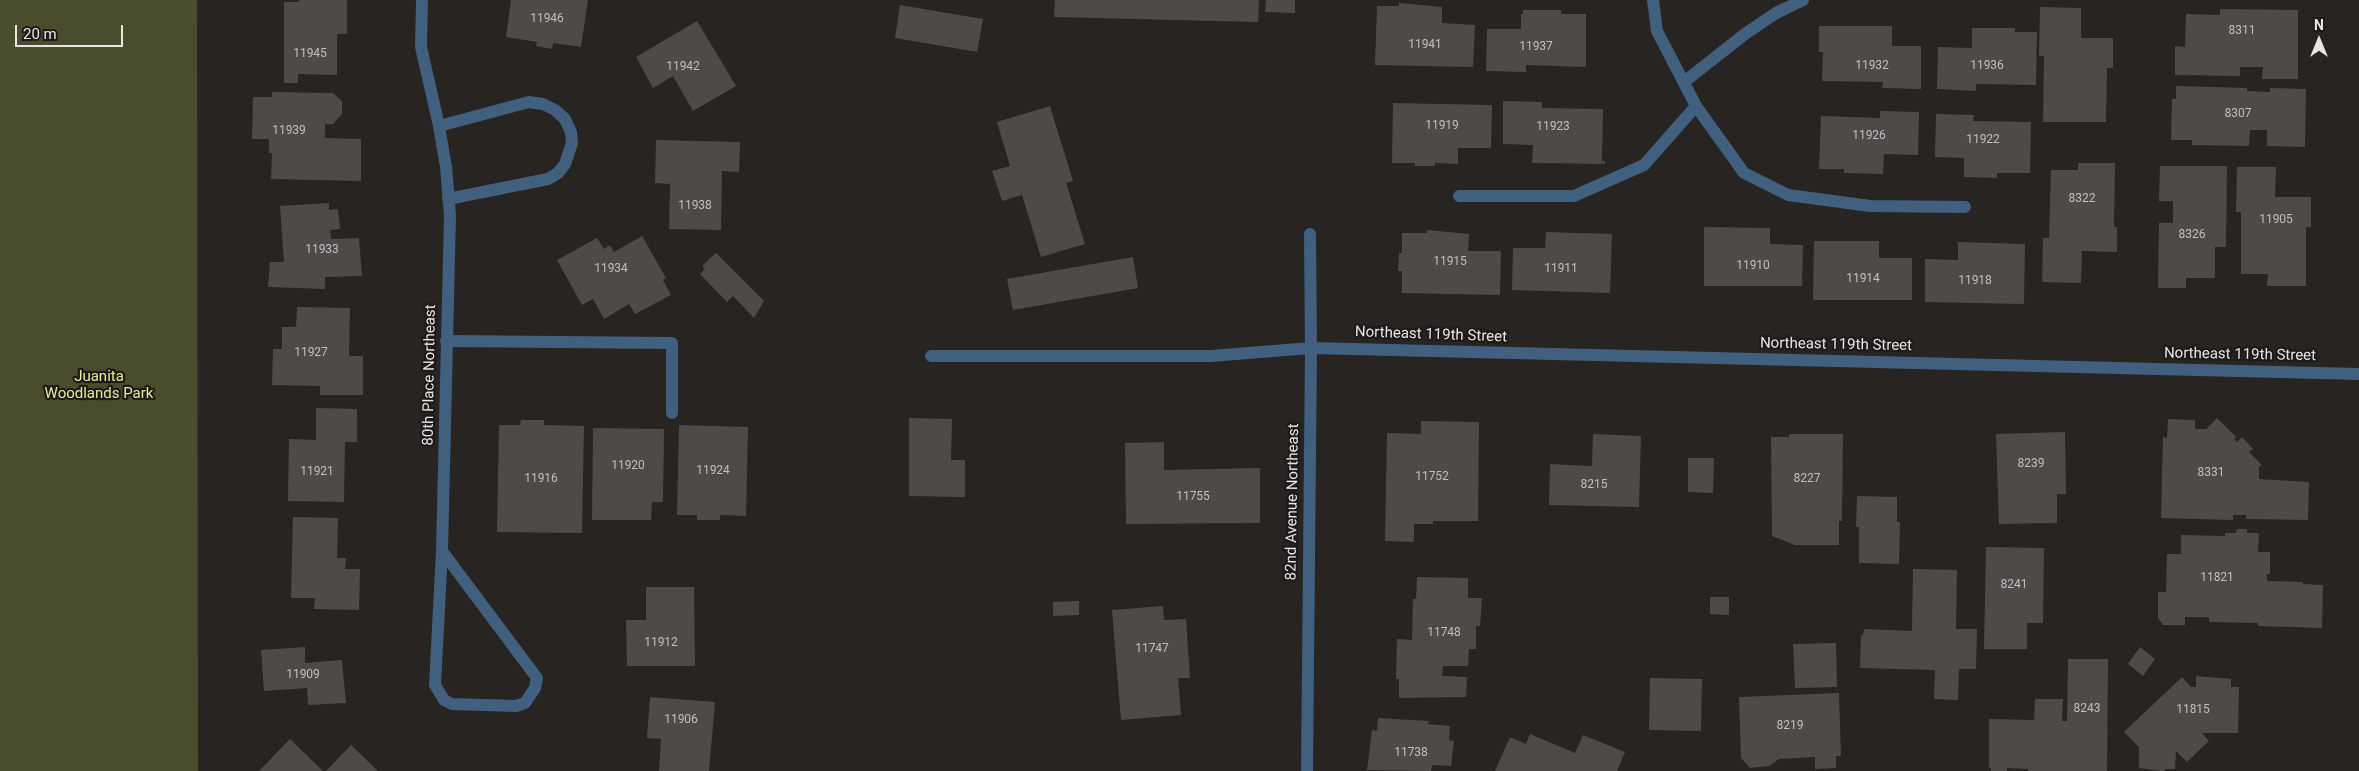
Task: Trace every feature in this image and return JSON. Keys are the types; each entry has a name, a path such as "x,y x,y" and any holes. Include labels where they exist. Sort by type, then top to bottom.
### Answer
{"street":[{"name":"80th Place Northeast","path":"422,0 420,48 439,126 446,168 450,215 442,552 434,676 438,692 444,700 461,705 516,706 525,703 535,688 537,678 442,552"},
{"path":"1653,0 1657,31 1696,106 1744,173 1788,195 1870,206 1965,207"},
{"path":"1684,82 1745,34 1776,13 1803,0"},
{"path":"439,126 530,102 543,104 555,110 565,120 572,143 566,164 558,173 548,179 448,199"},
{"path":"1459,196 1574,196 1644,165 1696,106"},
{"name":"82nd Avenue Northeast","path":"1307,771 1312,348 1310,234"},
{"path":"446,341 672,343 672,413"},
{"name":"Northeast 119th Street","path":"931,356 1211,356 1312,348 2359,374"}],"green space":[{"name":"Juanita Woodlands Park","path":"0,0 197,0 198,771 0,771"}],"building":[{"path":"299,0 347,0 347,34 337,34 337,75 298,74 298,83 284,83 284,2 299,2"},
{"path":"511,0 588,0 581,47 553,43 552,49 536,46 537,42 506,37"},
{"path":"1055,0 1259,0 1258,22 1054,17"},
{"path":"1266,0 1295,0 1295,13 1265,12"},
{"path":"1399,3 1442,7 1442,23 1475,25 1473,67 1375,65 1377,6 1399,6"},
{"path":"900,5 983,19 977,52 895,38"},
{"path":"2040,7 2081,8 2081,38 2113,38 2113,68 2107,68 2106,122 2043,122 2044,56 2039,56"},
{"path":"2220,9 2298,10 2298,79 2262,79 2263,67 2240,67 2240,76 2175,75 2175,46 2185,47 2186,14 2220,15"},
{"path":"1523,10 1561,10 1561,14 1586,14 1586,67 1526,65 1526,72 1486,71 1487,29 1521,29 1521,14 1523,14"},
{"path":"697,21 736,86 693,111 673,76 653,88 636,57"},
{"path":"1819,26 1892,26 1892,46 1921,46 1921,89 1882,88 1883,82 1822,81 1823,52 1819,52"},
{"path":"1972,28 2015,28 2015,32 2037,32 2036,85 1976,84 1976,91 1937,89 1938,47 1972,48"},
{"path":"2176,86 2247,88 2247,91 2270,92 2270,88 2306,89 2305,147 2267,146 2267,130 2250,130 2249,146 2192,145 2192,140 2171,140 2172,99 2176,99"},
{"path":"272,92 333,93 342,101 342,114 333,124 325,124 325,138 361,139 361,181 271,179 272,153 269,153 269,139 252,139 253,97 272,97"},
{"path":"1503,101 1542,102 1542,108 1603,109 1602,161 1605,161 1605,164 1532,163 1533,145 1503,144"},
{"path":"1393,103 1492,105 1491,148 1458,148 1458,164 1435,163 1435,166 1415,166 1415,163 1392,163"},
{"path":"1050,106 1073,181 1066,183 1085,244 1041,257 1022,195 1002,201 992,171 1010,166 997,122"},
{"path":"1880,111 1919,112 1918,155 1884,154 1883,174 1844,173 1844,169 1819,169 1821,116 1880,118"},
{"path":"1936,114 1974,115 1973,121 2031,122 2030,173 1997,173 1997,178 1964,177 1964,158 1935,157"},
{"path":"656,140 740,142 739,172 722,171 721,230 669,229 670,184 655,183"},
{"path":"2078,163 2115,163 2114,227 2117,227 2117,252 2082,251 2081,283 2042,282 2043,238 2049,238 2051,170 2078,170"},
{"path":"2160,166 2227,166 2226,247 2215,247 2215,278 2186,278 2186,288 2158,288 2159,223 2173,223 2173,201 2159,201"},
{"path":"2237,167 2276,167 2275,197 2311,197 2311,227 2306,227 2306,286 2267,286 2268,274 2241,274 2241,212 2236,212"},
{"path":"329,203 329,210 338,209 340,229 330,230 331,239 359,238 362,276 325,277 325,289 268,287 270,262 284,262 280,206"},
{"path":"1704,227 1770,228 1770,244 1803,245 1802,286 1704,286"},
{"path":"1427,230 1469,234 1468,251 1501,251 1500,295 1402,293 1402,271 1398,271 1399,253 1402,253 1402,233 1427,233"},
{"path":"1546,232 1612,234 1610,293 1512,290 1513,248 1545,248"},
{"path":"642,236 666,278 663,280 671,295 635,314 629,304 604,319 593,299 582,305 557,260 597,238 604,249 610,245 614,252"},
{"path":"1814,241 1879,241 1879,258 1912,258 1912,300 1813,300"},
{"path":"1958,242 2025,244 2024,304 1925,302 1925,259 1958,260"},
{"path":"716,253 764,301 754,318 733,296 727,302 700,274 705,269 702,266"},
{"path":"1133,257 1138,288 1013,310 1007,279"},
{"path":"297,307 350,308 349,356 363,356 363,395 320,395 320,386 272,385 273,349 282,349 282,327 296,327"},
{"path":"316,408 357,409 357,442 345,442 344,502 288,501 289,439 316,440"},
{"path":"909,418 952,419 951,460 965,460 965,497 909,496"},
{"path":"2217,418 2236,437 2234,439 2237,442 2242,437 2253,449 2249,452 2262,465 2259,467 2259,479 2309,482 2308,520 2246,519 2246,515 2233,515 2233,520 2161,518 2163,437 2167,438 2168,419 2195,420 2195,429 2206,429"},
{"path":"521,420 544,420 544,425 584,426 582,533 497,532 499,425 520,425"},
{"path":"1421,421 1479,422 1478,521 1433,521 1433,524 1414,524 1414,542 1385,541 1387,433 1421,434"},
{"path":"679,425 748,427 746,516 720,515 720,520 697,520 697,515 677,515"},
{"path":"593,428 664,429 663,502 652,502 651,520 592,520"},
{"path":"2065,432 2066,494 2057,494 2057,523 1999,524 1996,434"},
{"path":"1593,434 1641,436 1639,507 1549,505 1550,464 1592,466"},
{"path":"1789,434 1843,434 1842,521 1839,521 1839,545 1795,545 1772,536 1771,437 1789,437"},
{"path":"1164,442 1164,470 1260,468 1260,523 1126,524 1125,443"},
{"path":"1688,458 1714,458 1713,493 1688,492"},
{"path":"1857,496 1897,497 1897,522 1900,522 1899,564 1859,563 1859,527 1856,527"},
{"path":"293,517 338,518 337,558 346,558 345,569 360,569 359,610 314,609 315,598 291,598"},
{"path":"2237,529 2247,529 2247,533 2259,533 2258,552 2270,552 2270,574 2267,574 2267,581 2303,582 2303,584 2323,585 2322,628 2258,626 2258,623 2209,622 2209,617 2185,617 2185,625 2163,625 2158,618 2158,592 2166,592 2167,554 2181,554 2181,535 2225,536 2225,533 2236,533"},
{"path":"1986,547 2044,548 2043,623 2027,623 2027,649 1984,649"},
{"path":"1913,569 1957,570 1956,629 1977,629 1976,669 1959,669 1958,700 1934,699 1935,670 1860,668 1861,635 1863,635 1864,629 1912,631"},
{"path":"1417,577 1468,578 1468,598 1482,598 1480,626 1476,626 1476,649 1469,649 1468,666 1443,666 1442,676 1467,677 1466,697 1399,698 1399,679 1396,679 1397,639 1412,640 1413,599 1416,599"},
{"path":"646,587 694,587 695,666 627,666 626,620 646,620"},
{"path":"1710,597 1729,597 1729,615 1710,614"},
{"path":"1079,601 1079,615 1053,616 1053,602"},
{"path":"1163,606 1164,620 1186,619 1190,678 1178,678 1181,715 1121,720 1112,610"},
{"path":"1836,643 1837,687 1795,688 1793,644"},
{"path":"305,647 305,663 342,660 346,703 308,705 307,688 264,691 261,650"},
{"path":"2140,647 2155,659 2143,676 2128,664"},
{"path":"2068,659 2108,659 2107,771 2028,771 2028,769 2007,768 2007,771 1991,771 1991,768 1989,768 1989,719 2034,720 2035,699 2063,699 2062,721 2067,721"},
{"path":"2196,676 2231,679 2231,687 2239,687 2238,733 2202,733 2209,741 2187,762 2176,751 2175,769 2165,769 2165,771 2162,771 2139,768 2139,747 2124,732 2182,677 2191,687 2196,687"},
{"path":"1650,678 1702,679 1701,731 1649,730"},
{"path":"1839,693 1841,756 1836,756 1836,768 1815,769 1815,757 1779,759 1769,766 1750,768 1741,758 1739,697"},
{"path":"650,697 715,702 709,771 659,771 661,739 647,738"},
{"path":"1378,718 1429,721 1428,724 1450,726 1449,740 1454,741 1451,766 1432,765 1431,771 1367,770 1372,730 1377,731"},
{"path":"1530,734 1575,753 1583,735 1625,752 1617,771 1495,771 1510,737 1526,744"},
{"path":"290,739 323,771 259,771"},
{"path":"351,745 378,771 326,771"}]}
